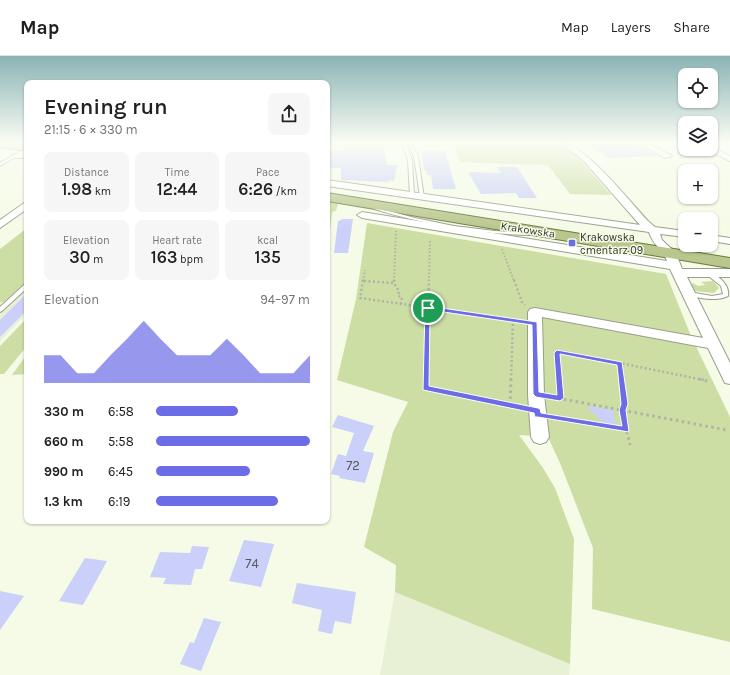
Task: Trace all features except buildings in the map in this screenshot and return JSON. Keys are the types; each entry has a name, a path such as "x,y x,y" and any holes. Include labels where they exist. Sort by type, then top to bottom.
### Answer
{"main road":[{"name":"Krakowska","path":"330,190 655,235 730,253"},
{"name":"Krakowska","path":"330,198 361,208 548,233 674,264 730,263"}],"street":[{"path":"598,172 655,235 674,264 730,379"},
{"name":"Krakowska","path":"330,183 550,216 655,235 678,234"},
{"path":"0,225 24,206"},
{"path":"361,208 424,225 674,264"},
{"path":"718,239 730,241"},
{"name":"Krakowska","path":"674,264 709,274 730,274"},
{"path":"540,437 536,394 535,318 713,344"}],"lane":[{"path":"411,172 412,195"},
{"path":"418,172 422,197"},
{"path":"361,208 406,218 505,234 548,233"},
{"path":"406,218 424,225"},
{"path":"689,294 707,297 719,297 726,295 727,291 723,284 709,274"},
{"path":"0,310 24,288"}],"path":[{"path":"396,231 394,283 399,291 398,296 402,297 401,304"},
{"path":"499,237 522,302 535,318"},
{"path":"430,241 426,388 510,405 538,413 626,430"},
{"path":"365,270 360,298 512,320 535,318"},
{"path":"364,281 394,283"},
{"path":"510,405 512,320"},
{"path":"560,398 557,353 560,351 707,381"},
{"path":"620,363 625,404 622,410 630,445"},
{"path":"536,394 727,430"}],"shaded area":[{"path":"24,284 24,316 0,341 0,302 4,302"},
{"path":"395,592 570,664 569,675 380,675"}],"green space":[{"path":"553,172 591,172 611,195 570,194"},
{"path":"330,203 338,204 336,211 332,212 330,230"},
{"path":"367,223 666,274 691,336 730,417 730,642 592,609 593,548 560,463 548,437 519,435 543,468 555,488 574,539 570,664 395,592 396,565 364,547 393,432 408,402 337,380 356,299"},
{"path":"24,230 24,284 4,302 0,302 0,249"},
{"path":"713,281 719,288 714,293 694,291 691,285 693,283 698,286 705,285 701,282"},
{"path":"24,321 24,350 4,374 0,374 0,346"},
{"path":"24,358 24,374 12,375"}],"place":[{"name":"Krakowska cmentarz 09","path":"572,243"}],"route":[{"path":"428,308 535,323 536,394 560,398 557,353 560,351 620,363 625,404 622,410 626,430 538,415 538,411 426,388 428,308"}]}
